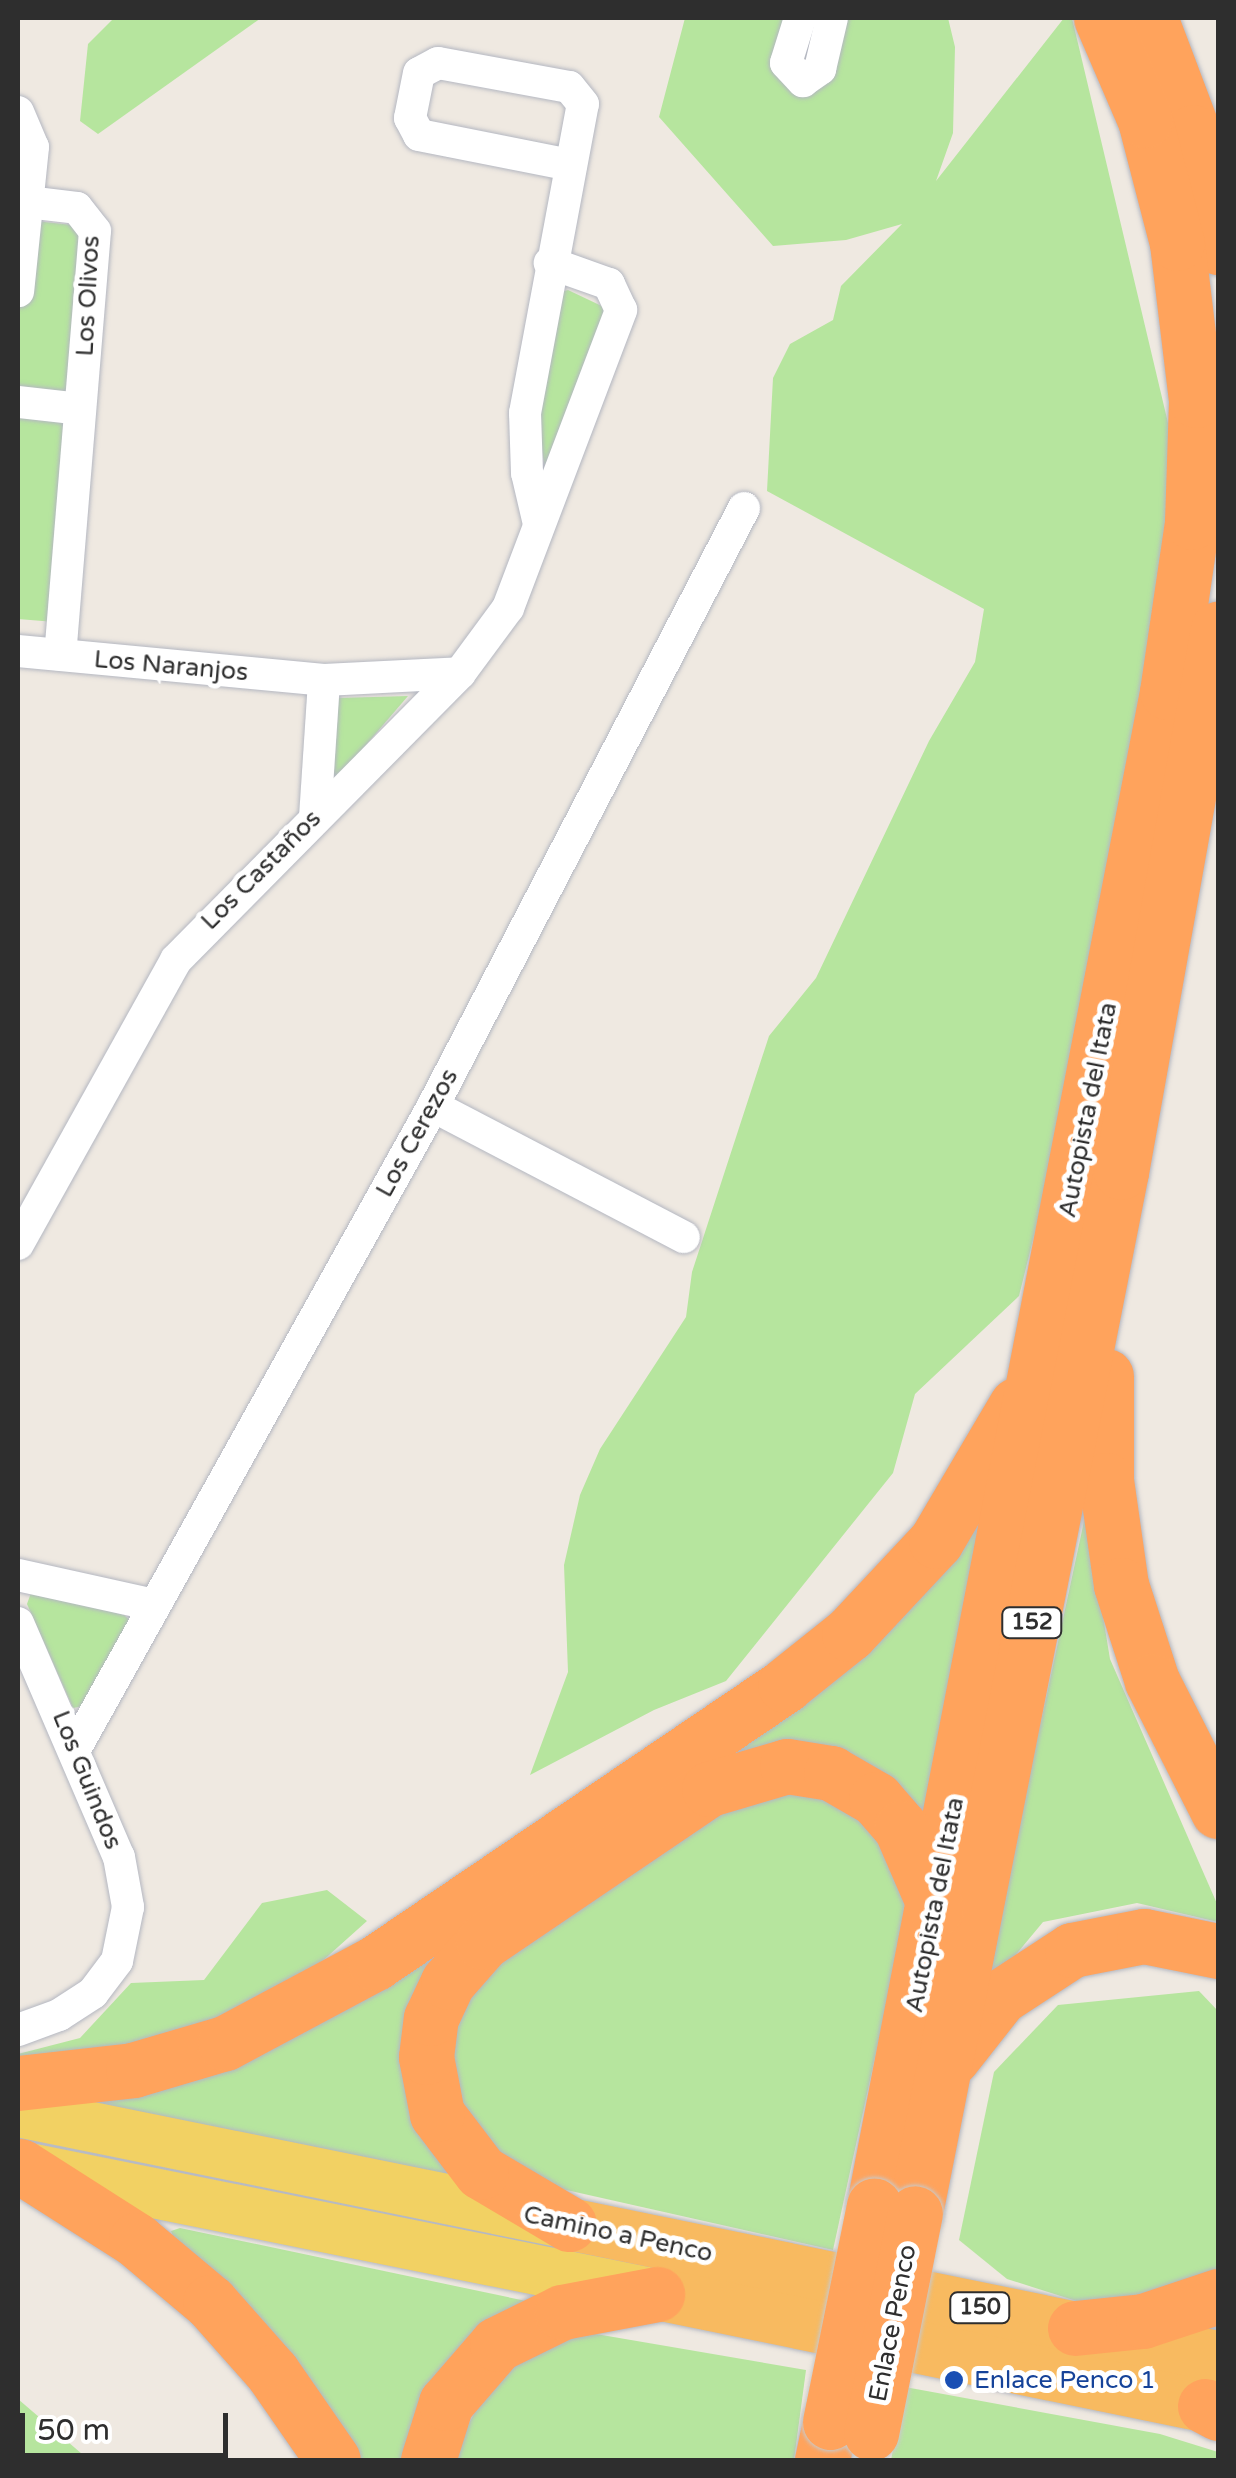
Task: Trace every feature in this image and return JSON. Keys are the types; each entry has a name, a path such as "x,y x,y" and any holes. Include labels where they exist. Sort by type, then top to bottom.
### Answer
{"highway":[{"name":"Autopista del Itata","path":"894,2209 936,1909 1168,692 1196,476 1194,368 1178,243 1145,120 1101,18"},
{"path":"1150,18 1192,132 1218,247"},
{"name":"Autopista del Itata","path":"894,2209 942,2074 1121,1172 1218,629"},
{"path":"1121,1172 1106,1384 1115,1556 1152,1681 1218,1811"},
{"path":"18,2083 133,2070 269,2025 375,1964 785,1685 877,1608 936,1541 989,1458 1045,1338"},
{"path":"569,2224 470,2162 447,2133 430,2092 431,2018 448,1982 483,1942 709,1788 787,1766 831,1773 876,1799 901,1828 936,1909"},
{"path":"942,2074 1000,1996 1072,1950 1144,1936 1218,1951"},
{"path":"19,2166 136,2240 210,2302 272,2372 333,2460"},
{"name":"Enlace Penco","path":"847,2444 894,2209"},
{"name":"Camino a Penco","path":"569,2224 1075,2328 1215,2396"},
{"path":"428,2460 446,2403 497,2344 562,2312 656,2294"},
{"name":"Camino a Penco","path":"656,2294 872,2338 1215,2396"},
{"path":"1075,2328 1143,2320 1218,2296"}],"main road":[{"name":"Camino a Penco","path":"18,2112 569,2224"},
{"name":"Camino a Penco","path":"19,2166 656,2294"}],"street":[{"path":"800,18 786,63 790,75 803,81 820,68 832,18"},
{"path":"539,524 527,472 526,413 550,263 583,112 574,90 438,63 418,73 410,118 419,134 571,165"},
{"path":"18,112 32,138 18,290"},
{"name":"Los Olivos","path":"28,202 77,208 95,230 60,656"},
{"name":"Los Castaños","path":"18,1244 30,1204 176,960 314,816 460,673 508,608 620,310 610,284 550,263"},
{"path":"18,402 80,409"},
{"name":"Los Cerezos","path":"75,1750 434,1106 744,508"},
{"name":"Los Naranjos","path":"18,651 324,680 460,673"},
{"path":"314,816 324,680"},
{"path":"434,1106 684,1237"},
{"path":"18,1575 155,1605"},
{"name":"Los Guindos","path":"18,1623 124,1873 123,1944 93,1993 59,2015 18,2030"}],"green space":[{"path":"114,18 261,18 98,134 80,121 88,44"},
{"path":"685,18 948,18 955,47 953,133 936,181 1064,18 1072,18 1173,444 1159,610 1057,1144 1019,1296 915,1394 893,1473 726,1681 654,1710 530,1775 568,1672 564,1565 580,1495 600,1449 686,1317 692,1272 769,1036 816,978 929,741 975,662 984,609 767,491 773,378 790,344 833,320 841,286 902,224 846,240 773,246 659,117"},
{"path":"26,220 91,227 55,622 18,619 18,318"},
{"path":"568,290 608,309 546,472 537,427 560,292"},
{"path":"408,696 324,794 337,698"},
{"path":"991,1506 924,1817 721,1757"},
{"path":"1086,1512 1110,1659 1218,1906 1218,1922 1137,1903 1043,1922 994,1981 986,1977"},
{"path":"32,1590 124,1615 134,1624 84,1706 73,1708 27,1604"},
{"path":"788,1785 868,1816 903,1892 906,1915 833,2250 553,2187 512,2171 444,2093 459,1989 714,1809"},
{"path":"327,1890 367,1921 290,1990 117,2057 18,2067 18,2054 80,2038 131,1983 204,1980 262,1903"},
{"path":"482,1916 438,1964 469,2183 86,2101"},
{"path":"1199,1991 1218,2011 1218,2277 1089,2305 1007,2279 959,2240 994,2072 1058,2005"},
{"path":"180,2228 531,2302 409,2460 351,2460 176,2244 171,2231"},
{"path":"590,2333 806,2370 794,2460 450,2460 491,2381 552,2341"},
{"path":"905,2387 1160,2434 1218,2452 1218,2460 891,2460"},
{"path":"18,2399 89,2460 18,2460"}],"place":[{"name":"Enlace Penco 1","path":"954,2380"}]}
